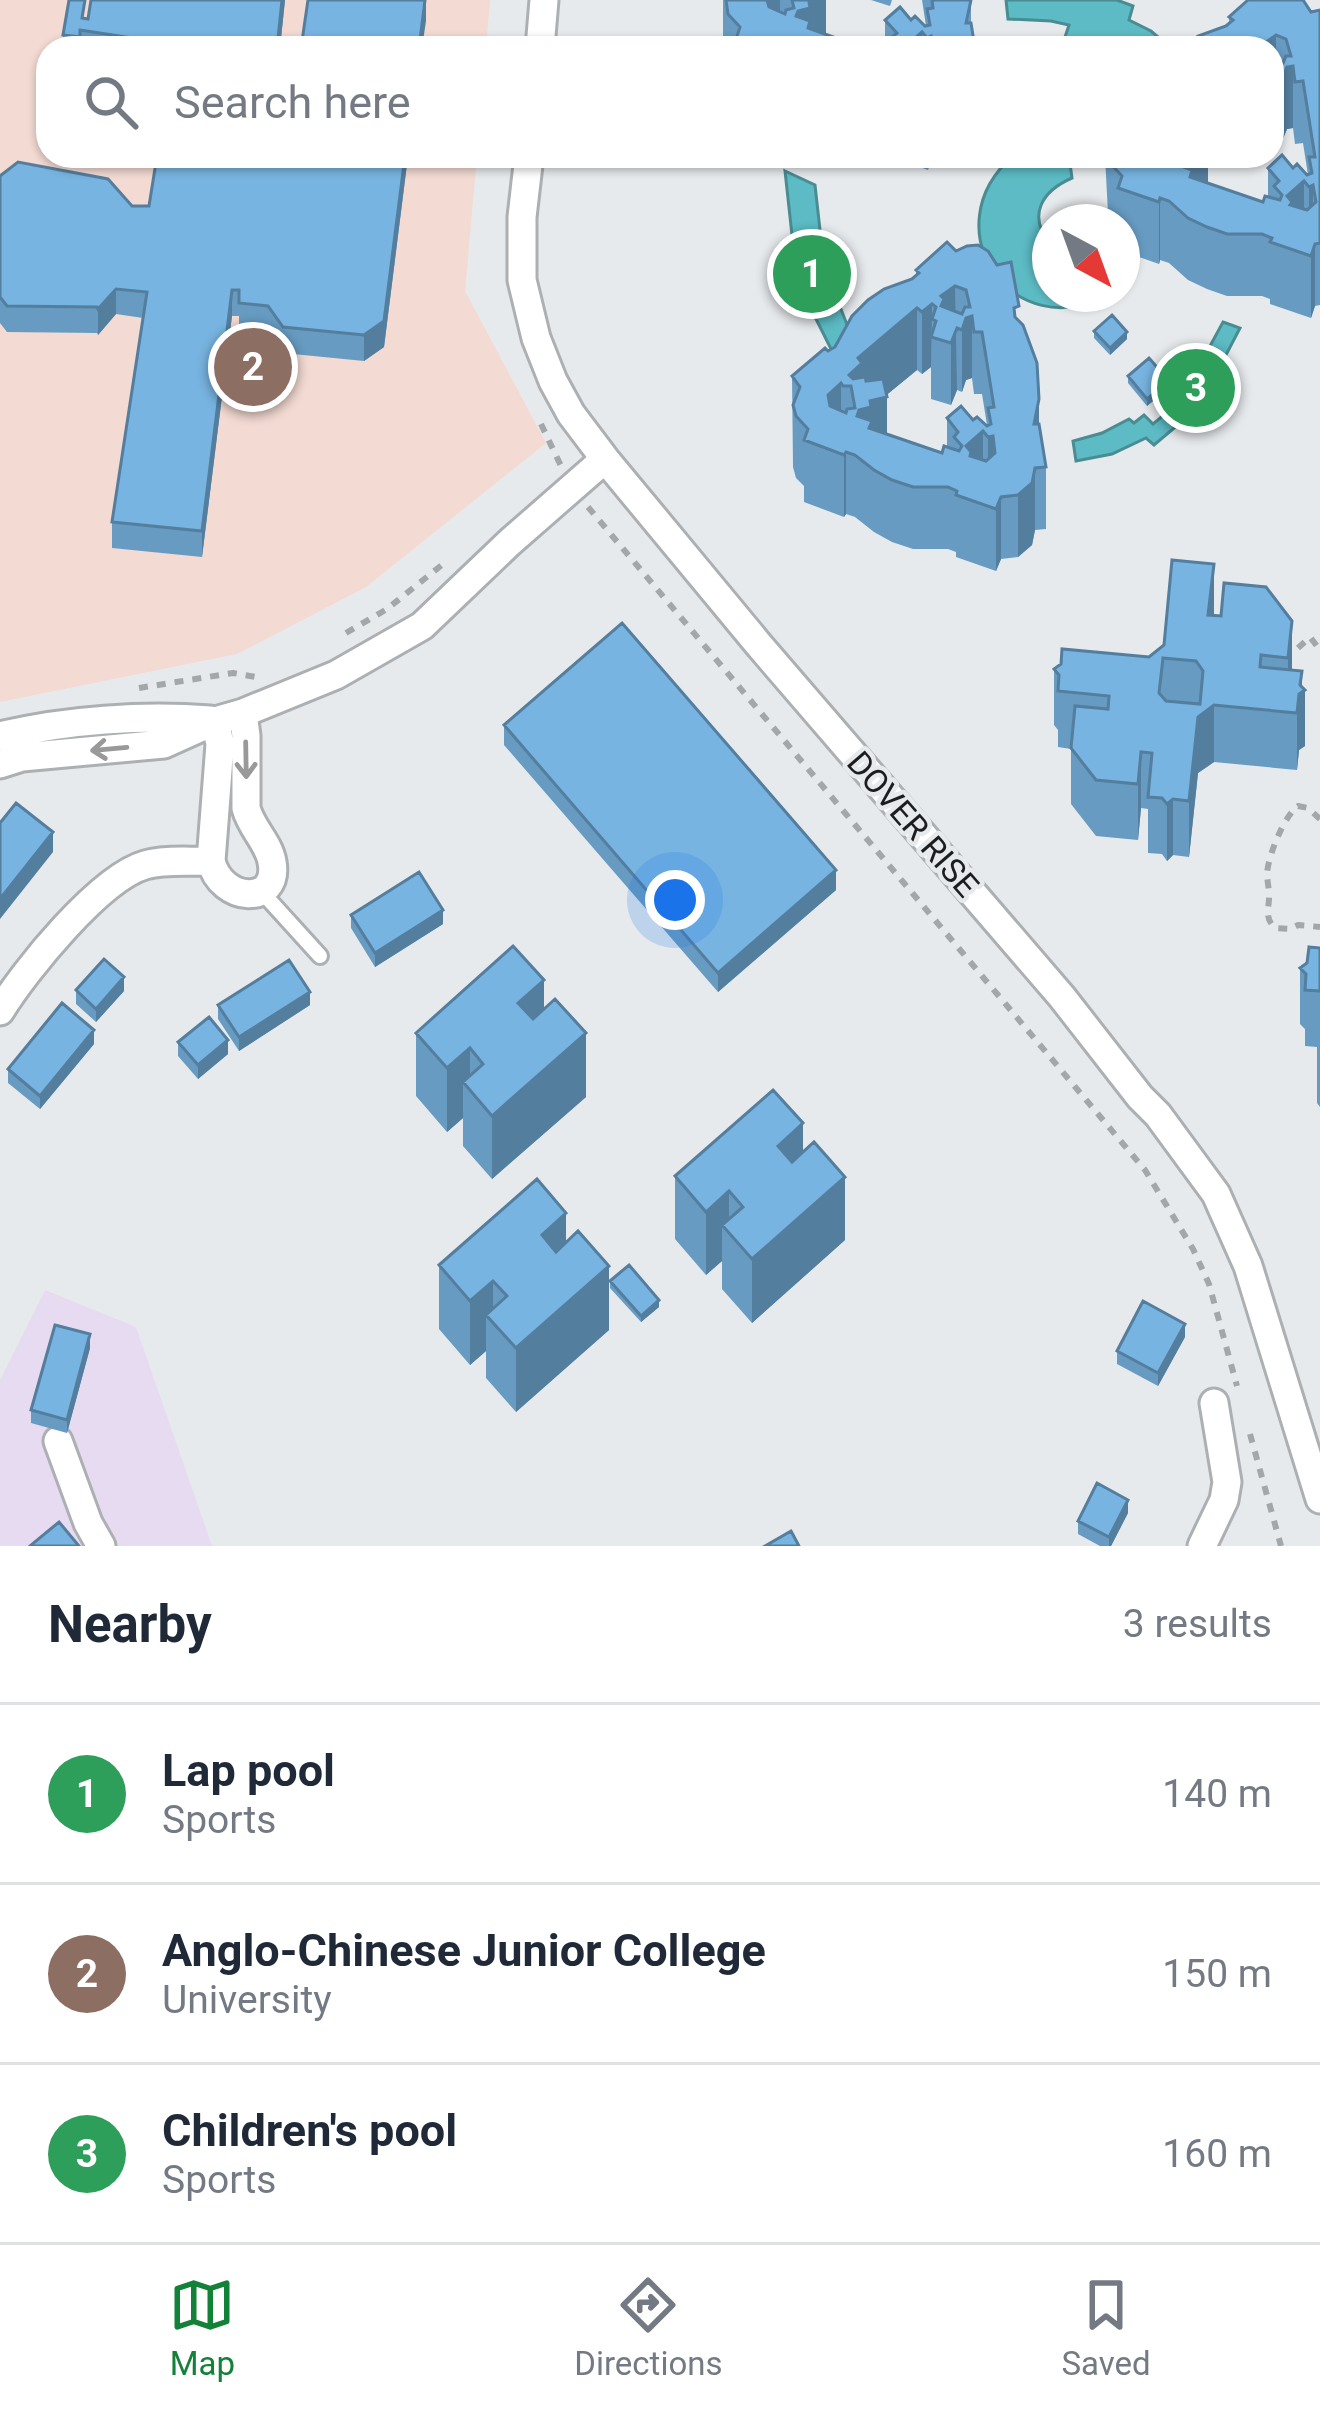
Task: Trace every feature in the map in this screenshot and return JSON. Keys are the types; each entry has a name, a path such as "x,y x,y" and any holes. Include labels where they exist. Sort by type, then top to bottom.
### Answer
{"street":[{"path":"541,36 544,0"},
{"name":"DOVER RISE","path":"528,168 522,280 536,338 571,414 773,661 1048,980 1216,1194 1254,1284 1320,1499"},
{"path":"0,764 22,757 164,744 336,675 422,626 509,542 605,460"},
{"path":"215,721 220,745 214,874 239,894 262,891 273,863 249,819 243,713"},
{"path":"0,736 157,716 215,721"},
{"path":"0,1011 55,940 116,878 147,864 212,861"},
{"path":"1202,1546 1224,1501 1227,1400"},
{"path":"58,1441 101,1546"}],"lane":[{"path":"262,891 320,956"}],"path":[{"path":"587,506 1145,1171 1209,1284 1227,1400"},
{"path":"347,633 387,609 457,552"},
{"path":"1298,648 1310,637 1320,650"},
{"path":"139,688 233,673 268,679"},
{"path":"1320,819 1308,808 1298,806 1289,812 1267,871 1267,909 1268,922 1275,928 1320,927"},
{"path":"1246,1419 1281,1546"}],"shaded area":[{"path":"0,0 490,0 487,36 36,36 36,168 476,168 465,291 546,443 366,587 237,654 0,702"},
{"path":"45,1290 136,1327 212,1546 0,1546 0,1380"}],"water":[{"path":"1006,0 1117,0 1133,6 1129,20 1157,36 1065,36 1069,25 1008,19"},
{"path":"1003,168 1071,168 1072,178 1042,204 1032,204 1032,301 1015,293 994,272 982,246 979,216 989,185"},
{"path":"785,171 815,185 824,266 857,350 837,361 797,281"},
{"path":"1223,322 1240,328 1226,355 1201,385 1211,397 1154,445 1146,438 1112,454 1076,461 1073,441 1129,419 1134,423 1144,415 1153,424 1192,392 1181,381 1209,348"}],"building":[{"path":"69,0 85,0 82,18 88,19 91,0 282,0 278,36 119,36 80,30 80,36 63,35"},
{"path":"308,0 425,0 420,36 303,36"},
{"path":"726,0 767,0 769,7 785,14 794,8 792,0 818,0 809,2 810,8 796,16 810,21 808,28 830,36 737,36 740,27 728,14"},
{"path":"932,0 971,0 966,23 971,23 973,36 925,36 922,32 893,36 897,33 885,20 900,7 911,20 915,16 930,25 927,9 933,8"},
{"path":"1248,0 1303,0 1311,12 1320,10 1320,243 1311,256 1270,242 1272,238 1262,234 1227,234 1207,227 1169,201 1118,188 1122,176 1115,168 1186,168 1192,170 1190,177 1263,202 1265,196 1280,200 1282,195 1274,186 1279,181 1268,168 1284,168 1284,157 1293,168 1297,164 1307,175 1312,173 1309,157 1315,157 1303,81 1295,82 1293,66 1284,74 1284,61 1291,56 1284,36 1198,36 1233,20 1229,17","holes":["1304,181 1313,185 1316,202 1307,210 1290,205 1287,196"]},
{"path":"18,162 108,179 132,206 149,206 155,168 403,168 384,321 364,335 283,327 268,306 239,303 239,290 232,290 202,531 112,522 147,292 116,289 98,309 7,306 0,297 0,176"},
{"path":"947,242 956,251 978,245 997,265 1011,262 1019,306 1014,308 1015,317 1023,325 1037,363 1039,399 1034,424 1039,424 1046,467 1035,468 1032,483 1018,495 1001,497 996,509 956,495 948,487 913,487 892,480 855,455 804,440 808,429 796,416 793,405 800,387 792,376 825,348 835,347 852,316 868,300 912,279 919,273 916,270","holes":["955,286 966,290 970,307 962,314 941,306 941,296","932,304 936,307 931,337 951,343 957,328 962,330 966,318 972,316 974,332 982,332 994,407 988,408 991,424 977,417 973,420 961,406 947,418 958,432 954,437 962,446 959,451 944,446 942,453 869,428 872,421 857,416 859,410 871,407 870,401 887,397 883,379 866,381 849,375 862,363 858,358 917,308 922,312","841,383 851,386 855,408 846,413 830,406 828,395","983,431 993,436 995,453 986,461 970,456 966,446"]},
{"path":"1112,315 1127,332 1110,348 1094,331"},
{"path":"1149,358 1169,381 1147,399 1128,376"},
{"path":"1172,560 1214,564 1208,615 1221,616 1224,583 1266,587 1292,621 1288,658 1261,655 1260,667 1302,671 1300,685 1305,690 1299,694 1297,713 1214,705 1198,717 1189,801 1173,799 1167,804 1162,798 1148,797 1152,753 1141,752 1138,784 1096,780 1071,748 1075,706 1108,709 1109,696 1058,691 1059,675 1054,669 1061,664 1062,649 1149,657 1164,645","holes":["1163,658 1196,661 1203,671 1200,704 1166,701 1159,693"]},
{"path":"622,623 836,870 718,973 504,725"},
{"path":"16,803 53,832 0,899 0,823"},
{"path":"419,872 443,910 375,953 351,915"},
{"path":"513,946 544,980 518,1003 533,1019 555,999 586,1033 492,1116 463,1082 483,1064 470,1048 447,1068 416,1033"},
{"path":"1309,947 1320,948 1320,991 1305,990 1306,974 1300,968 1307,963"},
{"path":"104,959 124,977 96,1009 76,990"},
{"path":"289,960 310,992 239,1037 218,1005"},
{"path":"62,1003 94,1030 40,1096 8,1069"},
{"path":"209,1017 228,1040 198,1065 178,1042"},
{"path":"773,1090 803,1123 778,1146 792,1162 814,1142 845,1177 752,1259 722,1225 743,1207 729,1191 706,1212 675,1176"},
{"path":"537,1179 566,1213 542,1235 556,1252 578,1231 609,1266 516,1348 486,1315 507,1296 493,1281 470,1301 439,1265"},
{"path":"629,1265 659,1300 641,1316 610,1281"},
{"path":"1143,1301 1185,1324 1158,1373 1117,1351"},
{"path":"55,1325 90,1334 67,1420 31,1410"},
{"path":"1097,1483 1128,1500 1109,1537 1078,1521"},
{"path":"59,1522 79,1546 30,1546"},
{"path":"791,1531 799,1546 765,1546"}],"place":[{"name":"Lap pool","path":"812,274"},
{"name":"Anglo-Chinese Junior College","path":"253,367"},
{"name":"Children's pool","path":"1196,388"}]}
